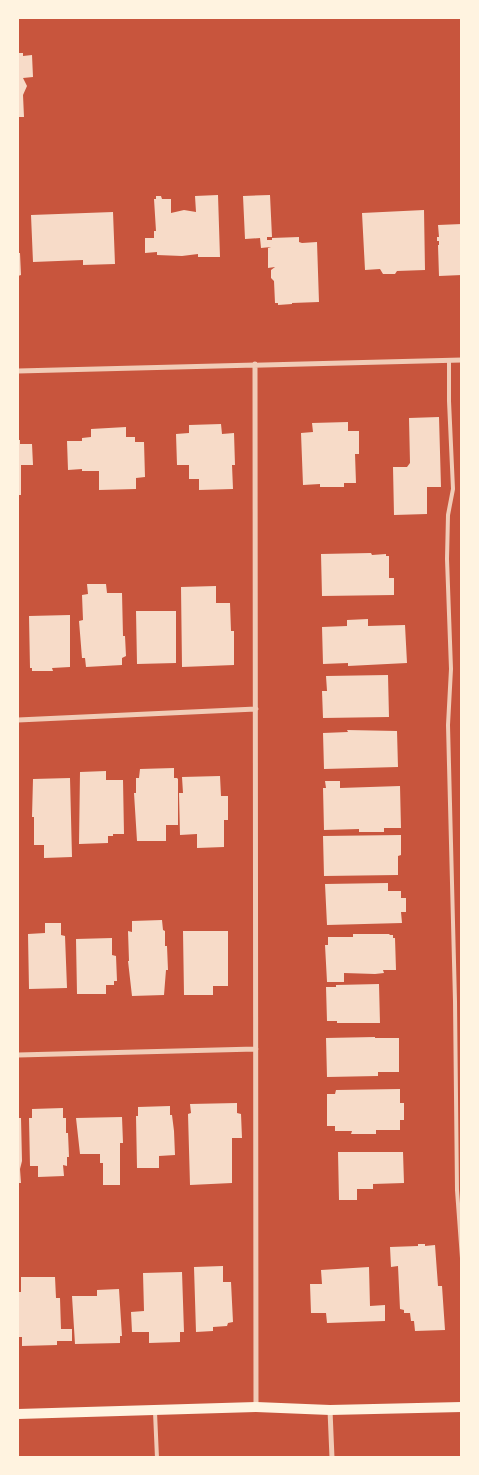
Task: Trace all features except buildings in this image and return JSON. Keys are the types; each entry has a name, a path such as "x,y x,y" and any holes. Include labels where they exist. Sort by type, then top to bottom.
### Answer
{"main road":[{"path":"18,1414 256,1407 330,1410 462,1407"}],"street":[{"path":"18,371 462,360"},
{"path":"255,364 256,1407"},
{"path":"18,720 256,709"},
{"path":"18,1055 256,1049"},
{"path":"330,1410 332,1458"}],"lane":[{"path":"449,360 453,490 448,515 447,559 451,669 448,725 455,1001 457,1181 462,1258"},
{"path":"155,1410 157,1458"}]}
